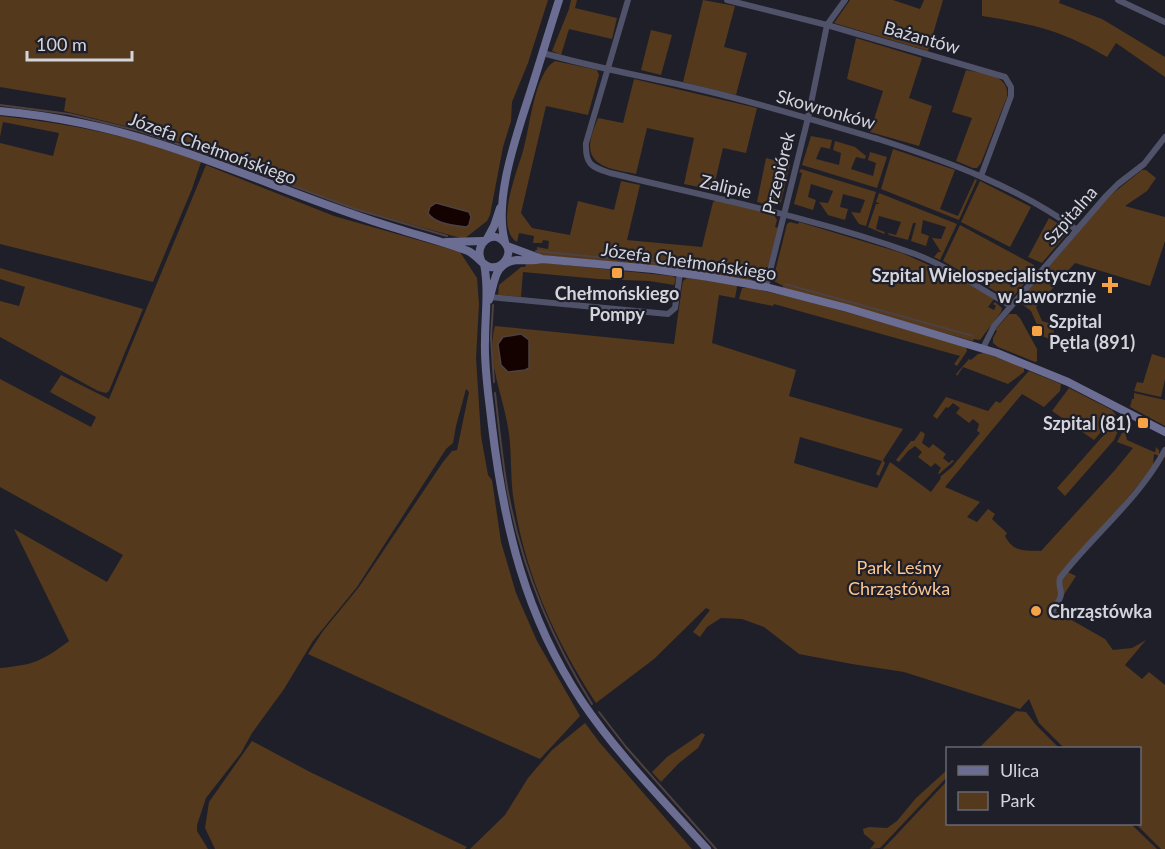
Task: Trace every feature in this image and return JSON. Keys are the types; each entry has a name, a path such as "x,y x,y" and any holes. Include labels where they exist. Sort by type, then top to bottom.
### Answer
{"street":[{"path":"559,0 514,146 503,199 494,226 478,250 482,262 487,306 485,356 498,472 511,542 526,591 556,657 590,712 625,757 707,849"},
{"name":"Zalipie","path":"628,0 586,143 585,156 592,167 783,214 914,254 959,275 1011,306"},
{"name":"Bażantów","path":"727,0 827,25 1005,77 1011,87 1011,96 981,176"},
{"name":"Przepiórek","path":"766,287 808,118 827,25 845,0"},
{"path":"1118,0 1165,22"},
{"name":"Skowronków","path":"543,53 704,90 911,149 981,176 1077,230"},
{"name":"Józefa Chełmońskiego","path":"0,111 67,120 136,136 347,213 445,242 473,253 482,262"},
{"name":"Szpitalna","path":"983,348 994,326 1011,306 1118,184 1144,164 1165,137"},
{"path":"487,306 496,273 508,256 502,228 503,199"},
{"path":"485,240 496,237 506,244"},
{"name":"Józefa Chełmońskiego","path":"445,242 485,240"},
{"name":"Józefa Chełmońskiego","path":"506,244 542,259 680,273 766,287 820,301 983,348 1068,381 1165,432"},
{"name":"Józefa Chełmońskiego","path":"502,264 510,261 542,259"},
{"path":"482,262 493,267 502,264"},
{"path":"490,297 668,314 672,313 675,308 680,273"},
{"path":"1051,613 1060,597 1058,582 1060,578 1156,466 1165,450"}],"green space":[{"path":"0,0 548,0 528,63 512,102 511,121 503,147 490,215 487,221 464,239 345,206 204,150 141,130 64,111 66,98 0,87"},
{"path":"571,0 577,0 575,8 617,18 612,39 569,29 561,55 552,51"},
{"path":"703,0 735,6 724,47 747,53 736,95 683,82"},
{"path":"850,0 893,0 920,9 924,0 943,0 928,51 834,23"},
{"path":"982,0 1060,0 1059,3 1102,19 1165,57 1165,77 1116,43 1107,57 1076,40 1046,29 982,16"},
{"path":"651,30 672,35 661,75 641,70"},
{"path":"856,38 922,58 909,98 932,106 919,146 870,132 883,91 847,79"},
{"path":"555,61 597,70 599,75 588,115 546,106 521,213 532,228 570,235 578,201 614,210 621,181 640,185 627,240 702,247 713,202 717,200 774,215 777,220 775,227 778,228 768,267 762,278 751,281 661,267 659,264 658,266 540,255 537,253 537,247 548,249 549,241 533,243 534,236 519,233 517,242 510,235 507,212 512,185 523,151 537,89 548,67"},
{"path":"966,70 994,76 1000,79 1007,89 1007,97 977,168 956,161 972,118 952,112"},
{"path":"634,79 757,108 746,153 723,148 713,190 684,184 694,138 647,128 636,174 607,167 595,160 591,154 590,143 598,118 623,123"},
{"path":"0,116 102,132 152,145 201,162 153,282 0,244 0,143 53,156 59,133 3,122 0,137"},
{"path":"811,136 832,140 830,149 821,147 816,159 839,165 841,153 833,150 835,141 855,147 866,156 865,159 856,157 851,169 873,176 876,163 868,160 870,152 887,157 877,188 802,165"},
{"path":"893,149 955,170 940,209 958,216 975,179 977,180 959,220 881,189"},
{"path":"766,158 790,164 781,202 774,206 757,202"},
{"path":"206,165 334,216 460,252 477,278 479,304 476,358 481,436 488,475 492,480 501,542 516,593 537,641 580,716 540,759 308,654 323,631 359,587 443,462 452,451 457,450 469,392 466,389 453,443 446,449 357,587 313,641 241,753 206,798 197,831 208,849 0,849 0,668 37,661 69,641 14,529 107,582 123,555 0,487 0,379 91,427 96,417 50,392 61,375 109,399"},
{"path":"801,169 876,192 866,226 859,224 851,212 860,213 865,200 843,194 840,207 848,209 845,220 828,215 819,202 828,203 833,191 811,184 808,197 816,200 813,210 794,204"},
{"path":"1142,170 1146,170 1156,178 1147,191 1125,206 1165,217 1165,241 1150,286 1075,263 1036,307 1042,321 1055,325 1052,340 1042,336 1031,311 1022,304 1023,297 1107,198"},
{"path":"980,181 1031,207 1010,247 961,222"},
{"path":"879,193 957,224 940,260 934,257 941,252 932,238 941,239 946,227 923,220 921,233 929,236 926,246 911,241 916,223 913,223 908,240 888,233 896,235 901,222 879,216 876,229 885,232 884,234 868,227 876,204 880,204 876,202"},
{"path":"1049,218 1066,228 1068,232 1042,263 1028,257"},
{"path":"790,222 798,224 799,222 902,253 958,278 994,299 988,307 994,310 995,302 1002,308 1001,312 980,340 974,339 973,341 783,288 774,281 774,276 787,224"},
{"path":"960,225 1034,265 1036,270 1012,298 1007,298 943,261"},
{"path":"527,261 676,278 674,285 649,281 523,272 521,297 498,295 499,285 521,267 525,267"},
{"path":"0,268 143,309 109,391 106,393 98,391 0,337 0,301 19,306 25,287 0,279"},
{"name":"Park Leśny Chrząstówka","path":"687,278 735,284 737,287 735,298 719,295 712,343 796,370 789,396 903,429 883,460 885,463 879,476 876,474 882,461 800,437 794,463 877,488 890,462 931,492 940,477 952,467 980,433 977,431 979,424 973,419 969,423 956,413 960,408 953,403 948,408 946,407 937,419 933,416 946,397 988,411 996,401 1000,403 1029,371 1061,384 1060,391 1044,407 1022,394 945,487 980,502 967,517 977,522 988,509 995,514 992,519 1007,533 1005,536 1008,541 1020,550 1041,551 1115,470 1133,448 1117,442 1122,433 1125,432 1127,440 1154,452 1155,447 1159,450 1159,456 1154,454 1153,467 1064,570 1076,576 1054,610 1105,639 1113,650 1132,648 1146,640 1125,665 1142,679 1149,672 1165,685 1165,849 1161,849 1137,825 1141,825 1141,747 1063,747 1039,723 1029,699 1020,709 904,672 799,654 764,627 742,619 721,618 707,627 700,637 693,632 710,610 706,608 654,659 596,703 554,630 534,580 519,528 513,493 507,421 492,353 495,326 674,344 683,281"},
{"path":"742,288 751,288 815,303 966,347 967,351 957,366 954,364 960,356 774,304 773,306 739,299"},
{"path":"1009,314 1016,314 1020,318 1037,349 1037,361 998,347 993,343 997,331 995,330"},
{"path":"984,353 1024,367 1024,372 1008,384 963,367 957,376 956,374 969,359"},
{"path":"1152,354 1165,358 1165,379 1161,397 1134,391 1137,382 1143,383"},
{"path":"1069,388 1112,410 1116,415 1094,440 1052,411"},
{"path":"1134,393 1165,400 1165,426 1130,407"},
{"path":"1113,427 1118,431 1114,440 1065,496 1057,488"},
{"path":"921,431 925,434 922,443 929,448 933,444 946,454 943,458 949,463 954,461 939,474 941,468 935,463 931,467 918,457 922,452 915,446 899,462 896,460"},
{"path":"1016,711 1026,712 1058,747 980,747"},
{"path":"585,723 692,849 470,849 505,815 528,778 552,750"},
{"path":"702,733 705,735 698,748 679,763 661,782 652,772 667,757"},
{"path":"252,741 310,772 467,847 465,849 215,849 205,828 209,802"},
{"path":"946,771 946,778 880,848 870,849 875,843 864,834 863,829 887,828 897,821 916,798"},
{"path":"946,782 946,825 1132,825 1157,849 883,849"}],"shaded area":[{"path":"436,203 469,212 471,217 469,225 456,226 435,219 428,213 430,207"},
{"path":"521,334 529,340 529,368 508,372 501,365 498,344 503,337"}],"waterway":[{"path":"0,105 69,114 139,131 355,209 447,236"},
{"path":"536,251 676,265 749,276"},
{"path":"785,284 973,336"},
{"path":"493,305 491,338 494,382"},
{"path":"495,393 506,481 521,548 552,629 577,680 592,704"},
{"path":"599,712 626,747 716,849"}],"place":[{"name":"Chełmońskiego Pompy","path":"617,273"},
{"name":"Szpital Wielospecjalistyczny w Jaworznie","path":"1110,285"},
{"name":"Szpital Pętla (891)","path":"1037,331"},
{"name":"Szpital (81)","path":"1143,423"},
{"name":"Chrząstówka","path":"1036,611"}]}
